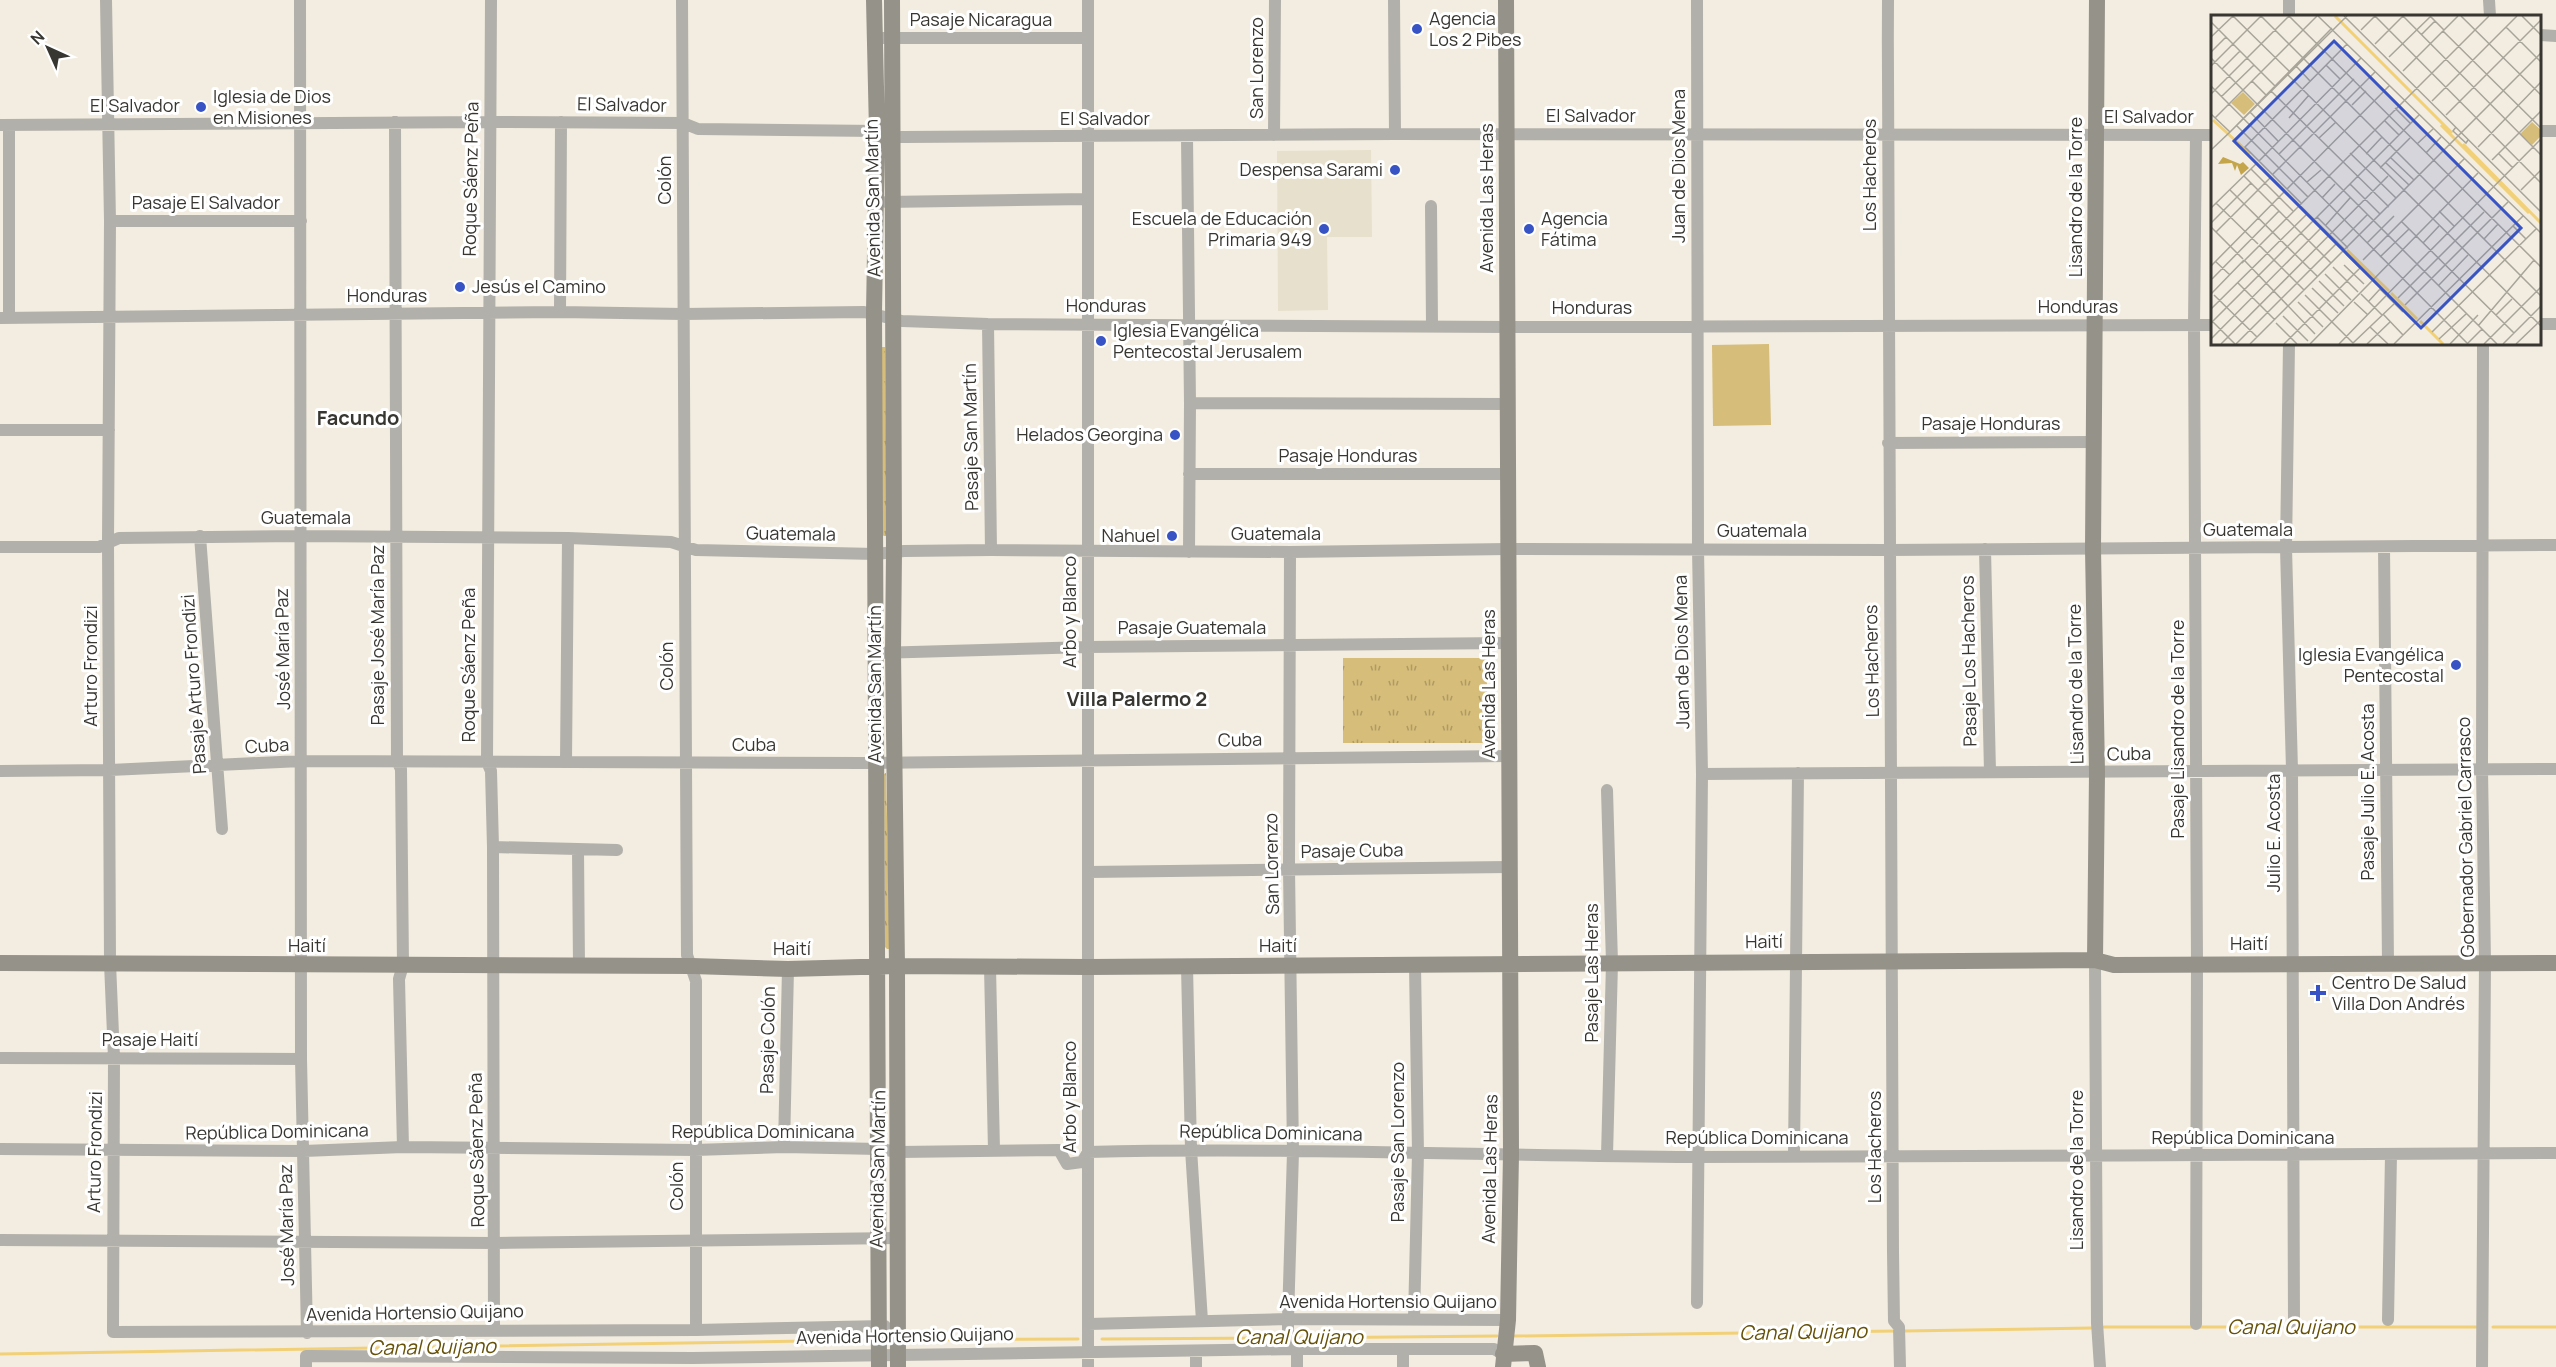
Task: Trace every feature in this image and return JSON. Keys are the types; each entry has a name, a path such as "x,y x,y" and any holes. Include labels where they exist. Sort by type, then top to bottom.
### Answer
{"main road":[{"name":"Avenida San Martín","path":"874,0 874,38 885,134"},
{"name":"Avenida San Martín","path":"892,0 892,39 885,134 885,202 894,319 894,552 877,763 878,1238 888,1326 898,1360"},
{"name":"Avenida Las Heras","path":"1503,1360 1508,1320 1511,1154 1506,0"},
{"name":"Lisandro de la Torre","path":"2095,960 2097,773 2093,549 2097,0"},
{"name":"Avenida San Martín","path":"879,1361 888,1326 897,1238 899,1152 894,762 876,554 874,313 885,202"},
{"name":"Haití","path":"0,963 492,967 692,966 788,969 897,966 1088,967 2095,960 2114,965 2556,963"},
{"path":"1503,1360 1536,1360"}],"street":[{"name":"Arturo Frondizi","path":"106,0 110,221 108,542 110,963 114,1058 113,1332"},
{"name":"José María Paz","path":"300,0 301,1059 307,1333"},
{"name":"Roque Sáenz Peña","path":"491,0 487,762 491,771 493,847 494,1330"},
{"name":"Colón","path":"682,0 687,955 696,981 696,1330"},
{"name":"Arbo y Blanco","path":"1088,0 1088,1367"},
{"name":"San Lorenzo","path":"1274,135 1275,0"},
{"path":"1394,0 1395,134"},
{"name":"Juan de Dios Mena","path":"1697,0 1698,549 1702,774 1697,1303"},
{"name":"Los Hacheros","path":"1888,0 1891,961 1896,1324 1900,1342 1900,1367"},
{"path":"2541,35 2556,36"},
{"name":"Pasaje Nicaragua","path":"874,38 1088,38"},
{"name":"El Salvador","path":"4,125 395,122 683,123 698,129 1088,137 1395,134 2211,135"},
{"name":"Pasaje José María Paz","path":"395,122 397,761 400,770 403,965 399,979 403,1147"},
{"path":"560,312 561,122"},
{"path":"4,125 4,318"},
{"name":"Pasaje Lisandro de la Torre","path":"2196,135 2194,325 2196,1324"},
{"path":"1187,137 1189,552"},
{"path":"885,202 1088,199"},
{"path":"1431,206 1432,325"},
{"name":"Pasaje El Salvador","path":"110,221 301,221"},
{"name":"Honduras","path":"4,318 560,312 874,313 894,319 923,323 1088,325 1507,327 2211,325"},
{"name":"Pasaje San Martín","path":"988,324 991,550"},
{"name":"Julio E. Acosta","path":"2289,345 2286,548 2292,770 2294,1322"},
{"name":"Gobernador Gabriel Carrasco","path":"2482,1367 2485,963 2482,769 2483,345"},
{"path":"1190,403 1507,404"},
{"path":"0,430 109,430"},
{"name":"Pasaje Honduras","path":"1888,443 2094,442"},
{"name":"Pasaje Honduras","path":"1189,474 1508,474"},
{"name":"Guatemala","path":"0,547 99,546 119,538 200,536 568,538 671,542 696,550 876,554 991,550 1290,552 1508,549 1888,550 2556,546"},
{"name":"Pasaje Arturo Frondizi","path":"200,536 222,829"},
{"path":"566,762 568,538"},
{"name":"Pasaje Julio E. Acosta","path":"2384,547 2388,963"},
{"name":"Pasaje Los Hacheros","path":"1985,549 1990,772"},
{"name":"San Lorenzo","path":"1290,552 1289,869 1293,1152 1288,1323 1293,1346"},
{"name":"Pasaje Guatemala","path":"885,652 1088,646 1508,643"},
{"name":"Cuba","path":"0,771 110,770 301,761 877,763 1509,756"},
{"name":"Cuba","path":"1702,774 2556,768"},
{"path":"1794,1156 1798,772"},
{"name":"Pasaje Las Heras","path":"1607,790 1612,963 1607,1156"},
{"path":"493,847 617,850"},
{"path":"578,850 579,967"},
{"name":"Pasaje Cuba","path":"1088,872 1509,867"},
{"name":"Lisandro de la Torre","path":"2095,960 2097,1323 2100,1367"},
{"name":"Pasaje San Lorenzo","path":"1414,1319 1419,1153 1415,965"},
{"path":"1187,966 1191,1149 1202,1322"},
{"path":"990,967 994,1150"},
{"name":"Pasaje Colón","path":"784,1147 788,969"},
{"name":"Pasaje Haití","path":"0,1058 301,1059"},
{"name":"República Dominicana","path":"0,1149 112,1152 403,1147 695,1150 784,1147 879,1149 899,1152 1059,1150 1067,1164 1082,1162 1088,1152 1191,1149 1697,1157 2196,1157 2556,1153"},
{"path":"2388,1320 2391,1155"},
{"path":"0,1240 495,1243 897,1238"},
{"name":"Avenida Hortensio Quijano","path":"1088,1324 1288,1323 1414,1319 1508,1320"},
{"name":"Avenida Hortensio Quijano","path":"113,1332 696,1330 888,1326"},
{"path":"1293,1346 1297,1367"},
{"name":"Avenida Hortensio Quijano","path":"306,1362 879,1361 995,1353 1196,1351 1293,1346 1403,1350 1494,1349 1503,1360"},
{"path":"1403,1350 1403,1367"},
{"path":"1196,1351 1196,1367"},
{"path":"995,1353 995,1367"}],"shaded area":[{"name":"Escuela de Educación Primaria 949","path":"1371,150 1372,237 1327,237 1328,310 1278,311 1277,151"}],"green space":[{"path":"1769,344 1771,425 1713,426 1712,345"},
{"path":"882,347 885,347 887,536 881,534"},
{"path":"1343,658 1487,658 1487,743 1343,743"},
{"path":"886,773 890,949 885,947 884,774"}],"waterway":[{"name":"Canal Quijano","path":"2104,1327 2477,1327"},
{"name":"Canal Quijano","path":"2493,1327 2556,1327"},
{"name":"Canal Quijano","path":"1904,1331 2091,1328"},
{"name":"Canal Quijano","path":"1515,1336 1897,1331"},
{"name":"Canal Quijano","path":"1292,1338 1497,1336"},
{"name":"Canal Quijano","path":"1102,1339 1286,1338"},
{"name":"Canal Quijano","path":"908,1340 1078,1339"},
{"name":"Canal Quijano","path":"0,1354 865,1340"}],"place":[{"name":"Agencia Los 2 Pibes","path":"1417,29"},
{"name":"Iglesia de Dios en Misiones","path":"201,107"},
{"name":"Despensa Sarami","path":"1395,170"},
{"name":"Escuela de Educación Primaria 949","path":"1324,229"},
{"name":"Agencia Fátima","path":"1529,229"},
{"name":"Jesús el Camino","path":"460,287"},
{"name":"Iglesia Evangélica Pentecostal Jerusalem","path":"1101,341"},
{"name":"Helados Georgina","path":"1175,435"},
{"name":"Nahuel","path":"1172,536"},
{"name":"Iglesia Evangélica Pentecostal","path":"2456,665"},
{"name":"Centro De Salud Villa Don Andrés","path":"2318,993"}],"district":[{"name":"Facundo","path":"358,418"},
{"name":"Villa Palermo 2","path":"1137,699"}]}
